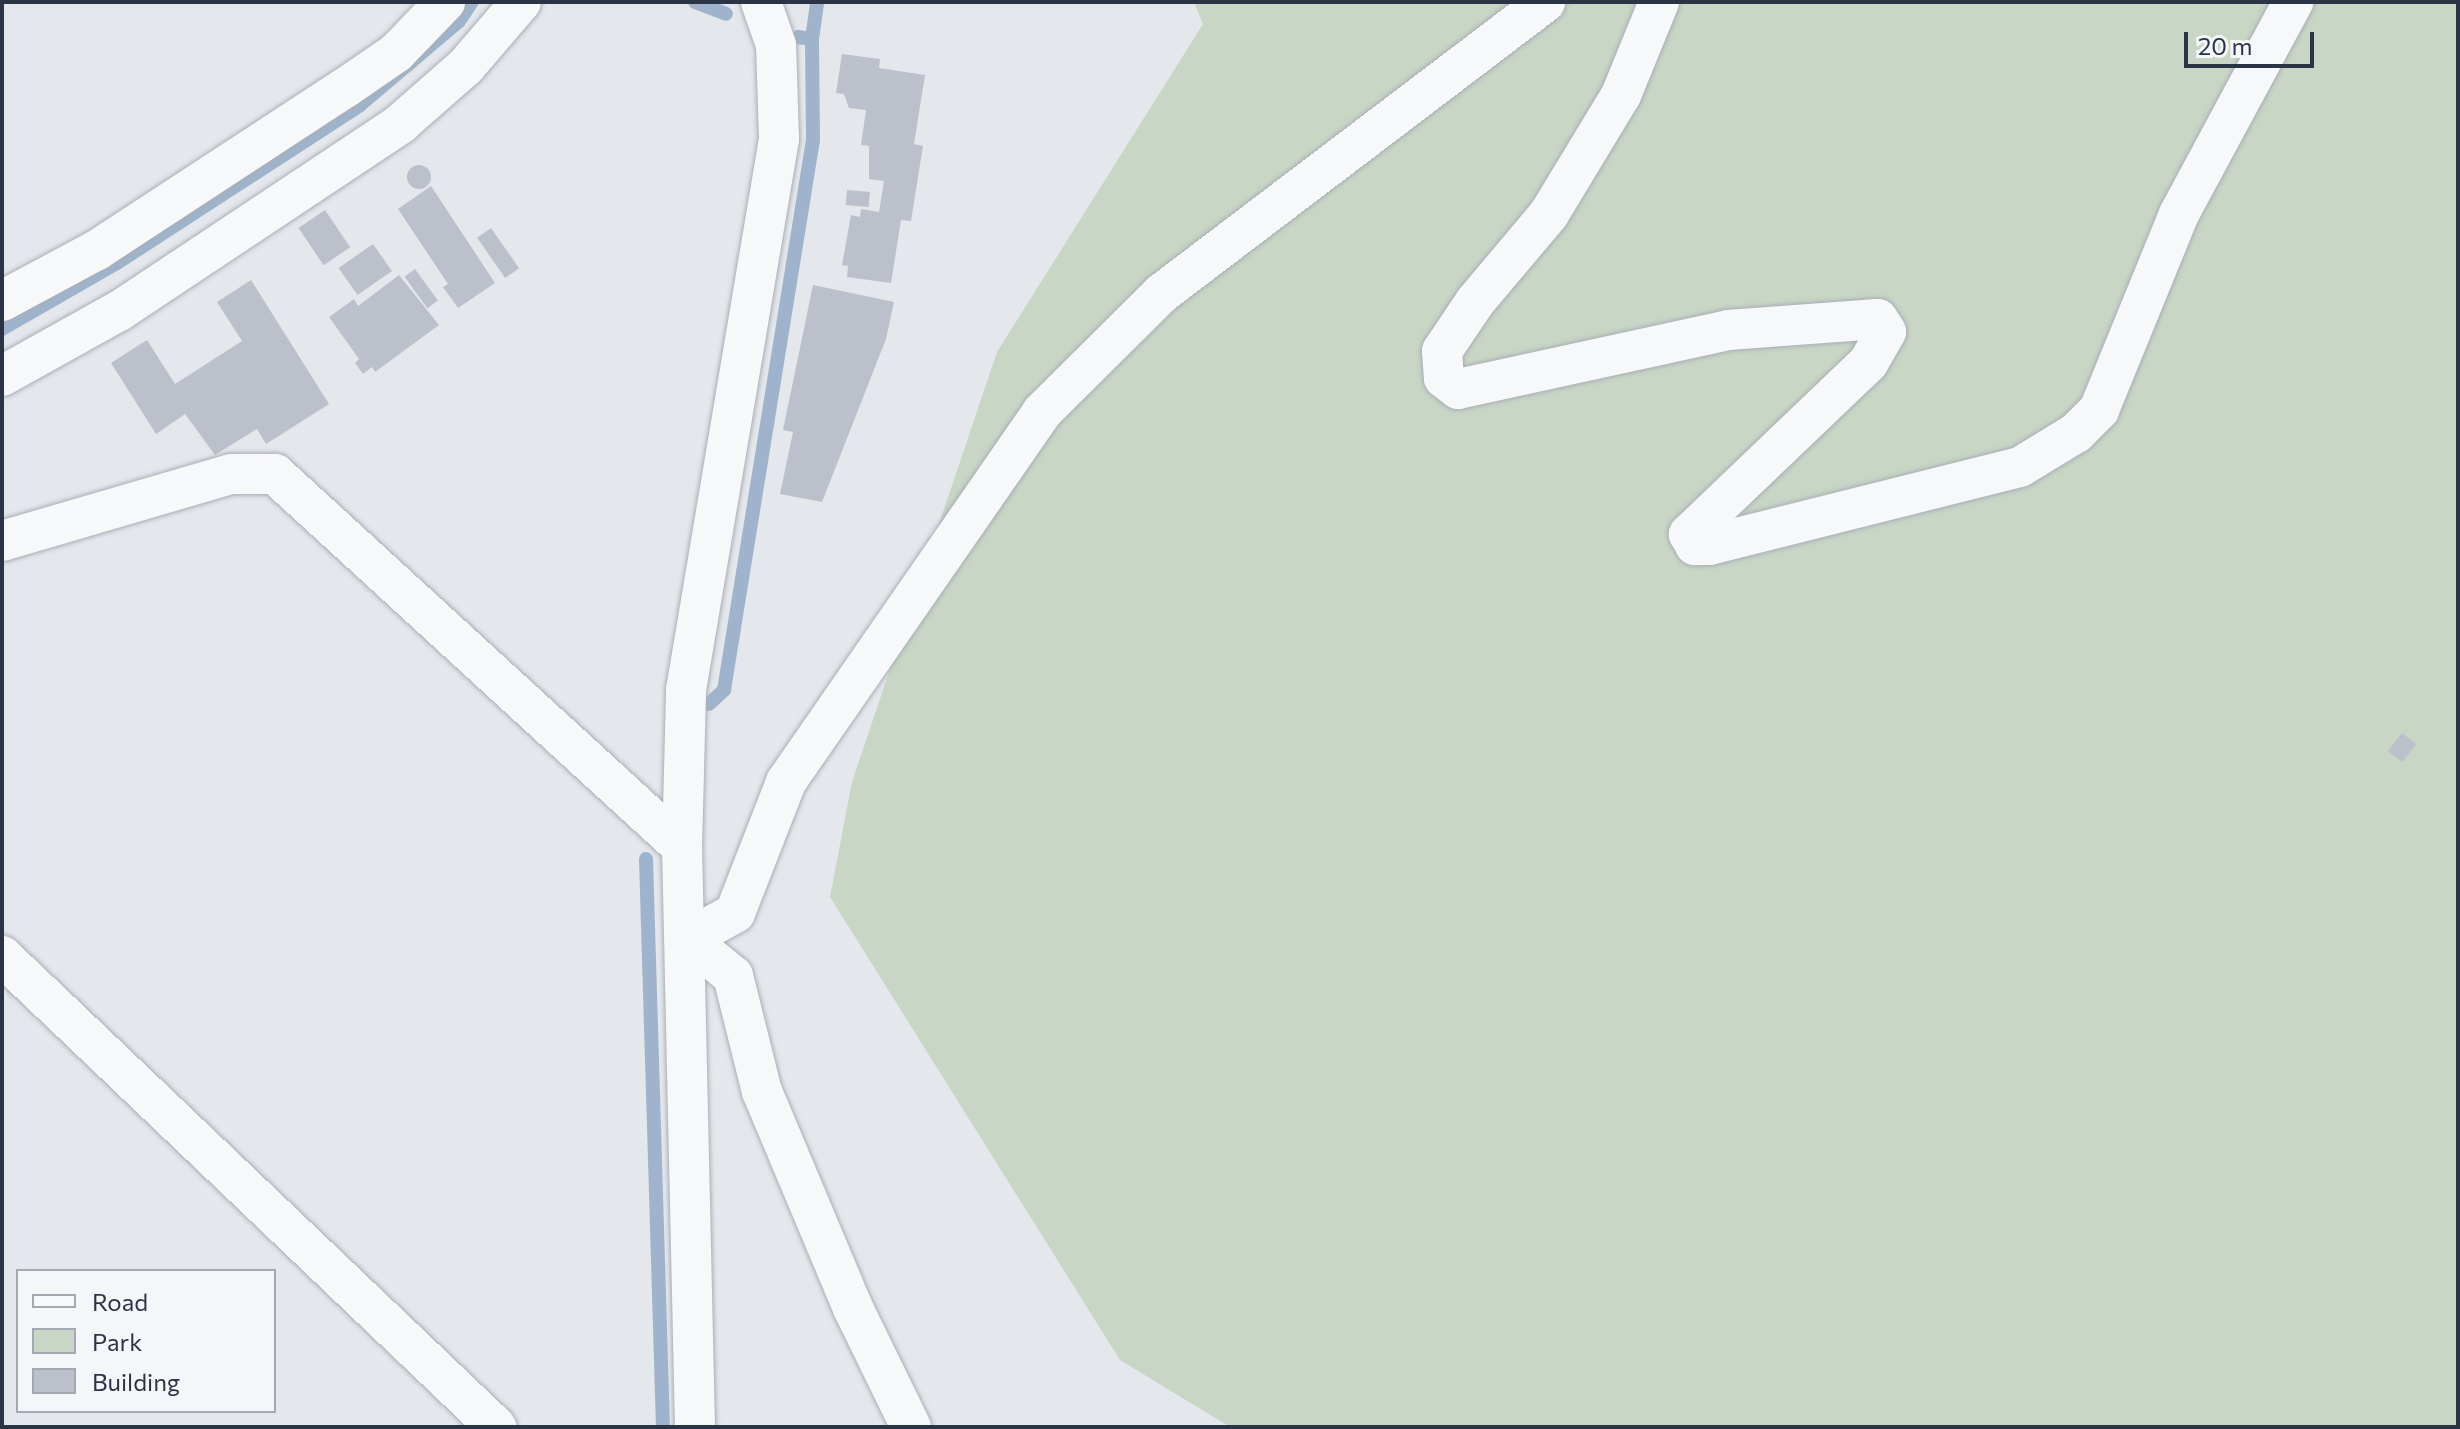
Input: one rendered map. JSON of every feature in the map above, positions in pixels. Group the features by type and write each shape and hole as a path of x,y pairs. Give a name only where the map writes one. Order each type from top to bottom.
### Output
{"street":[{"path":"2,301 97,250 345,88 396,53 445,2"},
{"path":"2,376 47,356 119,311 400,124 466,66 521,2"},
{"path":"695,1427 688,939 682,847 686,690 779,139 776,45 761,2"},
{"path":"688,939 735,913 786,782 1042,412 1162,293 1545,2"},
{"path":"1659,2 1621,95 1549,214 1475,302 1442,351 1444,378 1458,389 1728,330 1878,319 1886,332 1868,363 1689,534 1695,545 1709,545 2020,467 2076,433 2099,410 2179,214 2293,2"},
{"path":"2,541 231,474 275,474 682,847"},
{"path":"688,939 733,976 762,1092 853,1308 911,1427"},
{"path":"2,956 496,1427"}],"green space":[{"path":"1194,2 2458,2 2458,1427 1230,1427 1120,1360 830,897 852,782 997,352 1203,24"}],"building":[{"path":"842,54 880,59 879,68 925,75 914,144 923,146 911,221 901,220 891,283 847,277 848,266 842,265 851,215 860,217 861,209 879,212 884,181 869,179 869,146 861,145 866,110 849,108 844,94 836,93"},
{"path":"419,165 427,169 431,177 427,185 419,189 411,185 407,177 411,169"},
{"path":"431,186 495,283 458,308 443,287 448,284 398,209"},
{"path":"847,190 870,192 869,207 846,205"},
{"path":"325,210 350,247 324,265 298,228"},
{"path":"491,228 519,268 505,278 477,238"},
{"path":"373,244 392,271 358,295 339,268"},
{"path":"415,269 438,301 427,308 404,277"},
{"path":"399,275 439,325 375,372 372,367 363,374 355,363 359,359 329,317 354,299 358,306"},
{"path":"251,280 329,404 266,444 257,429 215,455 185,414 156,434 111,363 147,340 175,384 242,341 217,302"},
{"path":"813,285 894,302 886,339 822,502 780,494 793,432 783,430"},
{"path":"2402,733 2416,744 2402,762 2388,751"}],"waterway":[{"path":"2,329 117,263 360,105 459,21 472,2"},
{"path":"695,2 726,14"},
{"path":"812,39 817,2"},
{"path":"709,704 724,690 813,140 812,39 798,37"},
{"path":"646,859 663,1427"}]}
